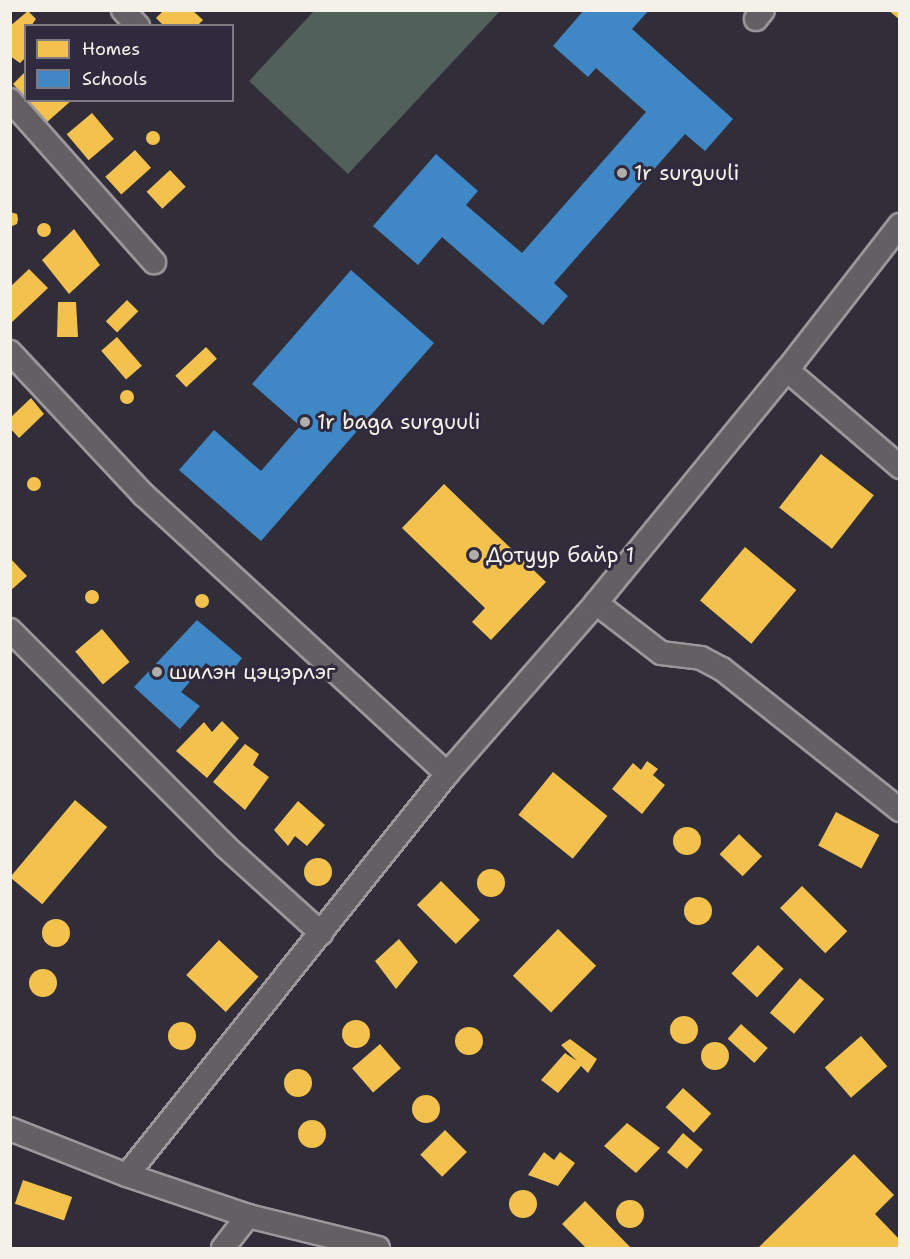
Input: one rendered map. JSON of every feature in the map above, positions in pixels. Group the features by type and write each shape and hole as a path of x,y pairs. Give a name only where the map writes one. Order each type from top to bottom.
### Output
{"street":[{"path":"123,10 136,24"},
{"path":"10,100 154,262"},
{"path":"127,1175 447,774 596,603 787,370 900,225"},
{"path":"10,352 144,495 447,774"},
{"path":"787,370 900,467"},
{"path":"596,603 661,653 701,658 722,669 900,810"},
{"path":"10,630 225,846 321,933"},
{"path":"10,1130 127,1175 248,1216 378,1248"},
{"path":"223,1248 248,1216"}],"shaded area":[{"path":"315,10 500,11 348,174 249,81"}],"building: Homes":[{"path":"164,10 192,10 203,20 199,24 162,24 156,18"},
{"path":"888,10 900,10 900,20"},
{"path":"28,11 36,19 32,24 24,24 24,59 20,63 10,56 10,26"},
{"path":"24,73 24,97 13,84"},
{"path":"29,102 70,102 46,123"},
{"path":"92,113 114,139 89,160 67,134"},
{"path":"150,131 156,131 160,138 156,145 150,145 146,141 146,135"},
{"path":"135,150 151,168 121,195 105,177"},
{"path":"170,170 186,187 162,209 147,192"},
{"path":"10,212 17,214 18,219 17,224 10,227"},
{"path":"41,223 47,223 51,230 47,237 41,237 37,233 37,227"},
{"path":"74,229 100,265 69,294 42,260"},
{"path":"29,269 48,288 10,324 10,287"},
{"path":"127,300 138,311 117,333 106,321"},
{"path":"58,302 76,302 78,337 57,337"},
{"path":"117,337 142,366 126,379 101,351"},
{"path":"206,347 217,359 186,387 175,376"},
{"path":"124,390 130,390 134,397 130,404 124,404 120,400 120,394"},
{"path":"31,398 44,414 19,438 10,428 10,418"},
{"path":"821,454 874,495 832,549 779,508"},
{"path":"31,477 37,477 41,484 37,491 31,491 27,487 27,481"},
{"name":"Дотуур байр 1","path":"444,484 546,582 491,640 472,622 485,608 402,528"},
{"path":"745,547 796,590 751,644 700,601"},
{"path":"10,558 27,576 10,591"},
{"path":"89,590 95,590 99,597 95,604 89,604 85,600 85,594"},
{"path":"199,594 205,594 209,601 205,608 199,608 195,604 195,598"},
{"path":"102,629 130,662 103,684 75,651"},
{"path":"222,721 239,738 207,778 176,751 204,722 212,732"},
{"path":"245,744 259,754 253,765 269,777 245,810 213,782"},
{"path":"647,761 658,769 653,775 665,785 642,814 612,789 633,763 641,770"},
{"path":"553,772 607,816 573,859 518,815"},
{"path":"75,800 107,827 42,904 10,877"},
{"path":"298,801 325,825 307,846 295,836 288,846 274,830"},
{"path":"836,812 879,835 861,869 818,846"},
{"path":"687,827 697,831 701,841 697,851 687,855 677,851 673,841 677,831"},
{"path":"739,834 762,856 743,876 720,854"},
{"path":"318,858 328,862 332,872 328,882 318,886 308,882 304,872 308,862"},
{"path":"491,869 501,873 505,883 501,893 491,897 481,893 477,883 481,873"},
{"path":"441,881 480,920 456,944 417,905"},
{"path":"802,886 847,931 825,953 780,908"},
{"path":"698,897 708,901 712,911 708,921 698,925 688,921 684,911 688,901"},
{"path":"56,919 66,923 70,933 66,943 56,947 46,943 42,933 46,923"},
{"path":"558,929 596,966 551,1013 513,976"},
{"path":"399,939 418,962 396,989 375,961"},
{"path":"219,940 258,977 226,1012 186,975"},
{"path":"758,945 784,969 757,997 731,974"},
{"path":"43,969 53,973 57,983 53,993 43,997 33,993 29,983 33,973"},
{"path":"800,978 824,999 794,1034 770,1013"},
{"path":"684,1016 694,1020 698,1030 694,1040 684,1044 674,1040 670,1030 674,1020"},
{"path":"356,1020 366,1024 370,1034 366,1044 356,1048 346,1044 342,1034 346,1024"},
{"path":"182,1022 192,1026 196,1036 192,1046 182,1050 172,1046 168,1036 172,1026"},
{"path":"741,1024 768,1048 754,1063 728,1039"},
{"path":"469,1027 479,1031 483,1041 479,1051 469,1055 459,1051 455,1041 459,1031"},
{"path":"861,1036 887,1066 851,1098 825,1067"},
{"path":"570,1039 597,1059 588,1073 581,1066 558,1093 541,1080 565,1053 577,1061 561,1045"},
{"path":"715,1042 725,1046 729,1056 725,1066 715,1070 705,1066 701,1056 705,1046"},
{"path":"380,1044 401,1068 373,1092 352,1068"},
{"path":"298,1069 308,1073 312,1083 308,1093 298,1097 288,1093 284,1083 288,1073"},
{"path":"683,1088 711,1113 694,1133 666,1107"},
{"path":"426,1095 436,1099 440,1109 436,1119 426,1123 416,1119 412,1109 416,1099"},
{"path":"312,1120 322,1124 326,1134 322,1144 312,1148 302,1144 298,1134 302,1124"},
{"path":"627,1123 660,1148 636,1173 604,1146"},
{"path":"445,1130 467,1152 442,1177 420,1155"},
{"path":"683,1133 703,1150 687,1169 667,1152"},
{"path":"544,1152 554,1160 560,1152 575,1163 558,1186 528,1175"},
{"path":"854,1154 894,1195 875,1214 900,1240 900,1248 758,1248"},
{"path":"23,1180 72,1197 64,1221 15,1204"},
{"path":"523,1190 533,1194 537,1204 533,1214 523,1218 513,1214 509,1204 513,1194"},
{"path":"630,1200 640,1204 644,1214 640,1224 630,1228 620,1224 616,1214 620,1204"},
{"path":"585,1201 631,1248 586,1248 562,1224"}],"building: Schools":[{"name":"1r surguuli","path":"584,10 649,10 632,29 733,119 705,151 685,134 554,283 568,296 543,325 442,237 418,265 373,226 436,154 478,191 466,205 522,253 646,112 596,68 588,77 553,46"},
{"path":"351,270 434,343 261,541 179,470 214,430 261,471 300,426 252,384"},
{"path":"197,620 242,658 227,679 206,663 181,692 200,706 180,729 134,687"}],"place":[{"name":"1r surguuli","path":"622,173"},
{"name":"1r baga surguuli","path":"305,422"},
{"name":"Дотуур байр 1","path":"474,555"},
{"name":"шилэн цэцэрлэг","path":"157,672"}]}
